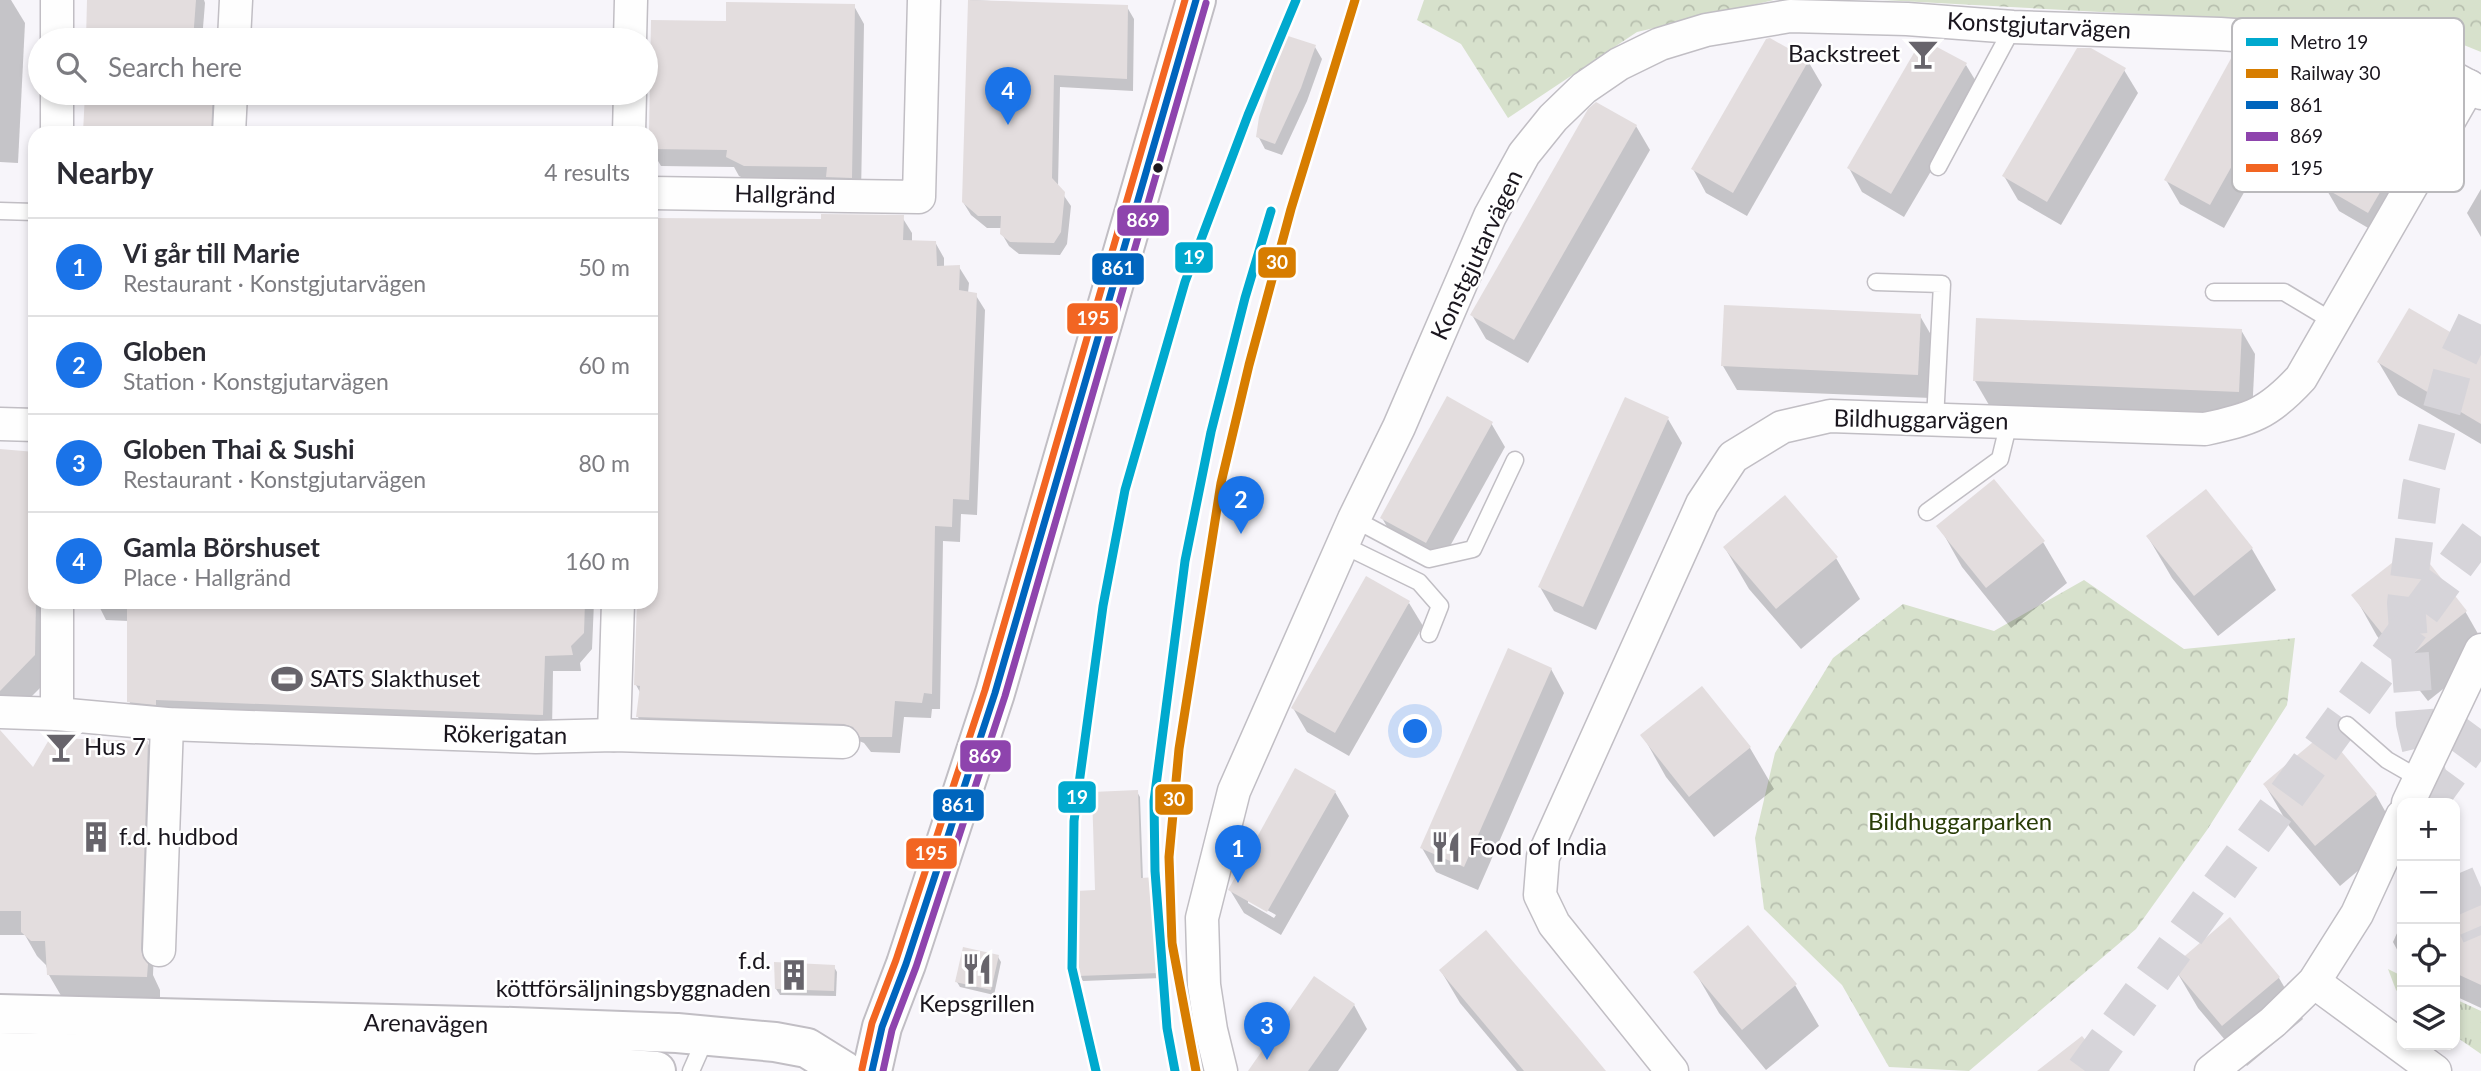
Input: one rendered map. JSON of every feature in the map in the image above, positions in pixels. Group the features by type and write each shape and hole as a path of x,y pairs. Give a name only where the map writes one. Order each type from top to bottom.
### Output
{"main road":[{"path":"872,1071 882,1027 906,964 995,693 1195,0"},
{"name":"Arenavägen","path":"0,1014 677,1033 699,1054 775,1042 807,1048 844,1071"},
{"name":"Arenavägen","path":"0,1052 509,1060 654,1071"}],"street":[{"path":"57,0 57,28"},
{"path":"235,28 236,0"},
{"path":"630,28 631,0"},
{"name":"Hallgränd","path":"658,193 919,197 924,0"},
{"name":"Konstgjutarvägen","path":"1221,1071 1204,985 1202,918 1234,791 1490,216 1524,154 1553,118 1584,88 1619,64 1660,44 1706,30 1790,16 2232,35"},
{"name":"Bildhuggarvägen","path":"2464,108 2475,90"},
{"path":"57,105 57,126"},
{"path":"229,126 230,105"},
{"path":"629,126 630,105"},
{"name":"Bildhuggarvägen","path":"1672,1071 1554,924 1540,895 1543,858 1702,504 1733,457 1782,427 1830,416 2205,429 2239,422 2262,413 2283,398 2301,378 2413,192"},
{"path":"0,424 28,425"},
{"path":"57,609 57,714"},
{"path":"614,735 618,609"},
{"path":"2414,791 2481,650"},
{"name":"Rökerigatan","path":"0,712 167,724 536,737 614,735 843,742"},
{"path":"159,950 167,724"},
{"path":"2211,1071 2273,1022 2314,982 2357,914 2397,827"},
{"path":"2314,982 2435,1071"}],"lane":[{"path":"1938,167 2013,27"},
{"path":"0,211 28,212"},
{"path":"1877,282 1942,284 1935,420"},
{"path":"2214,292 2284,292 2334,322"},
{"path":"1927,512 2000,459 2009,422"},
{"path":"1349,532 1429,559 1474,549 1515,460"},
{"path":"1349,532 1419,582 1440,606 1429,634"},
{"path":"2347,725 2387,760 2414,791"}],"green space":[{"path":"1424,0 1774,0 1637,32 1508,118 1461,44 1417,20"},
{"path":"1882,0 2481,0 2481,52 2464,45 2464,18 2232,19"},
{"name":"Bildhuggarparken","path":"2084,580 2184,649 2295,638 2287,705 2207,830 2136,929 1969,1071 1889,1067 1842,985 1764,909 1755,838 1775,753 1833,658 1903,604 1994,631"},
{"path":"2388,969 2397,974 2396,990"},
{"path":"2460,1001 2481,1011 2481,1054 2460,1039"}],"building":[{"path":"87,0 196,0 194,28 86,28"},
{"path":"968,0 1128,5 1127,79 1054,75 1052,178 1065,192 1061,232 1054,243 1010,242 1000,234 1001,216 978,216 962,202"},
{"path":"726,2 855,4 852,178 826,177 827,167 744,166 726,157 727,150 658,149 658,126 649,126 649,105 658,105 658,28 651,28 651,20 726,21"},
{"path":"1285,35 1316,45 1301,88 1275,144 1256,137 1259,117"},
{"path":"1770,38 1809,60 1733,193 1691,169 1766,39"},
{"path":"1922,39 1967,63 1891,194 1847,168"},
{"path":"2077,48 2091,48 2126,68 2047,202 2002,176"},
{"path":"2232,57 2232,166 2210,205 2164,180"},
{"path":"1596,102 1637,125 1514,340 1470,315 1588,109"},
{"path":"84,105 212,105 211,126 83,126"},
{"path":"2332,192 2380,192 2368,213"},
{"path":"821,214 904,215 903,240 936,241 937,266 960,265 959,290 977,293 969,500 953,499 952,527 935,526 932,694 924,693 922,703 895,701 892,737 860,737 853,727 844,724 636,717 640,686 634,685 637,609 658,609 658,218 821,219"},
{"path":"1724,305 1921,314 1918,375 1721,366"},
{"path":"2409,308 2481,350 2481,424 2377,362"},
{"path":"1976,318 2242,329 2239,392 1973,381"},
{"path":"1447,396 1493,422 1426,543 1380,518"},
{"path":"1625,397 1669,417 1583,607 1538,587"},
{"path":"0,449 28,451 28,609 36,609 35,655 0,691"},
{"path":"1994,479 2045,541 1986,588 1936,526"},
{"path":"2206,489 2253,548 2194,596 2146,536"},
{"path":"1785,495 1838,557 1776,609 1723,547"},
{"path":"2415,545 2467,611 2404,661 2351,595"},
{"path":"1366,576 1410,601 1335,733 1291,708"},
{"path":"127,609 585,609 584,633 571,646 573,655 545,656 543,715 156,700 156,705 127,702"},
{"path":"1508,648 1552,668 1464,867 1420,848"},
{"path":"1702,686 1751,747 1689,797 1640,735"},
{"name":"f.d. hudbod","path":"0,730 33,767 50,738 148,741 141,949 148,964 147,977 47,975 45,941 31,941 21,932 21,911 0,911"},
{"path":"2325,732 2377,794 2315,846 2263,784"},
{"path":"1295,768 1336,791 1267,912 1228,890"},
{"path":"1138,790 1141,878 1156,877 1160,973 1078,976 1076,891 1095,890 1092,792"},
{"path":"2460,892 2481,902 2481,985 2460,975"},
{"path":"2230,917 2280,977 2222,1026 2172,967"},
{"path":"1748,925 1797,984 1742,1030 1693,972"},
{"path":"1486,930 1606,1071 1524,1071 1439,970"},
{"path":"963,947 999,955 991,990 955,982"},
{"name":"f.d. köttförsäljningsbyggnaden","path":"774,962 835,965 834,991 775,989"},
{"path":"1314,976 1355,1004 1337,1030 1308,1071 1248,1071"},
{"path":"2082,1036 2110,1071 2037,1071"}],"tunnel":[{"path":"2433,798 2415,723 2406,603 2421,487 2453,369 2481,311"},
{"path":"2085,1071 2481,530"},
{"path":"2431,798 2481,729"},
{"path":"2460,887 2481,935"}],"metro line":[{"name":"19","path":"1096,1071 1072,968 1074,821 1103,606 1125,490 1185,282 1248,115 1296,0"},
{"name":"19","path":"1175,1071 1167,1028 1155,871 1154,801 1185,561 1211,432 1245,298 1271,211"}],"rail line":[{"name":"30","path":"1196,1071 1172,943 1169,857 1179,749 1221,483 1291,209 1355,0"}],"transit line":[{"name":"195","path":"862,1069 872,1023 896,960 985,690 1185,0"},
{"name":"861","path":"872,1071 882,1027 906,964 995,693 1196,0"},
{"name":"869","path":"883,1071 892,1030 916,967 1005,696 1206,3"}],"place":[{"name":"Backstreet","path":"1923,54"},
{"name":"Gamla Börshuset","path":"1008,125"},
{"name":"Globen","path":"1241,534"},
{"name":"SATS Slakthuset","path":"287,679"},
{"name":"Hus 7","path":"61,747"},
{"name":"f.d. hudbod","path":"96,837"},
{"name":"Food of India","path":"1446,847"},
{"name":"Vi går till Marie","path":"1238,883"},
{"name":"Kepsgrillen","path":"977,969"},
{"name":"f.d. köttförsäljningsbyggnaden","path":"794,975"},
{"name":"Globen Thai & Sushi","path":"1267,1060"}]}
